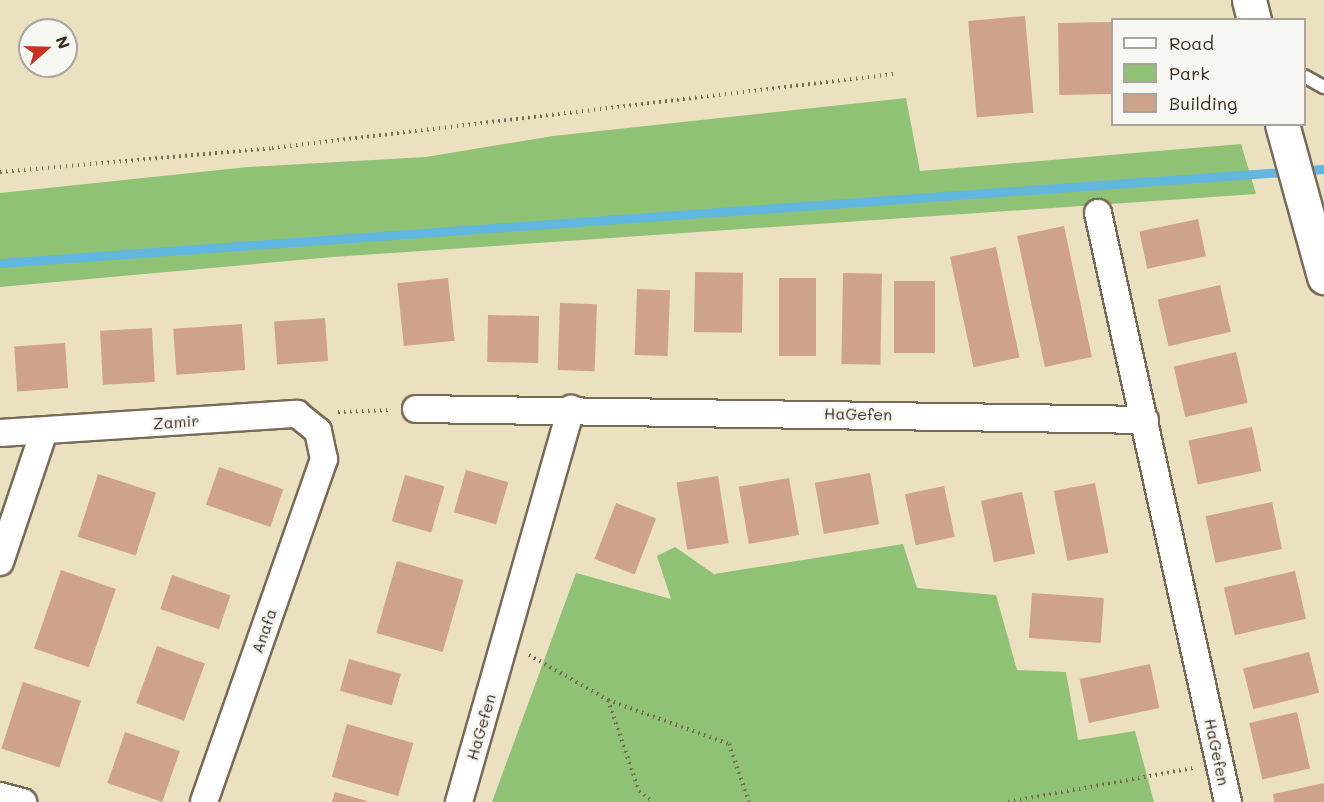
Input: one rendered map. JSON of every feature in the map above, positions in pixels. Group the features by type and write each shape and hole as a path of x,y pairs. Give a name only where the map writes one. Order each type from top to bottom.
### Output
{"street":[{"path":"1249,0 1254,18"},
{"path":"1283,126 1324,277"},
{"name":"HaGefen","path":"1098,213 1228,802"},
{"name":"HaGefen","path":"416,409 571,409 1145,420"},
{"name":"HaGefen","path":"459,802 571,409"},
{"name":"Zamir","path":"0,433 297,414"},
{"name":"Anafa","path":"204,802 324,459 318,431 297,414"},
{"path":"0,562 44,431"},
{"path":"0,796 23,802"}],"lane":[{"path":"1306,77 1324,87"}],"path":[{"path":"0,172 272,148 894,74"},
{"path":"297,414 416,409"},
{"path":"505,641 608,700 729,744 749,802"},
{"path":"608,700 639,790 653,802"},
{"path":"1008,802 1219,763"}],"green space":[{"path":"906,98 920,171 1241,144 1256,194 333,257 0,287 0,193 248,167 426,157 553,136"},
{"path":"903,544 917,588 996,595 1017,670 1066,672 1078,740 1135,731 1154,802 492,802 576,573 671,599 657,556 675,547 714,574"}],"building":[{"path":"1025,16 1033,113 977,118 968,21"},
{"path":"1111,22 1111,94 1059,95 1058,23"},
{"path":"1198,219 1206,256 1147,269 1139,231"},
{"path":"1064,226 1092,357 1045,367 1017,236"},
{"path":"996,247 1019,358 974,367 950,257"},
{"path":"695,272 743,273 742,333 694,332"},
{"path":"843,273 882,274 880,365 841,364"},
{"path":"448,278 455,341 404,346 397,283"},
{"path":"779,278 816,278 816,356 779,356"},
{"path":"894,281 935,281 935,353 894,353"},
{"path":"1220,285 1231,332 1168,346 1158,299"},
{"path":"637,289 670,290 668,356 635,355"},
{"path":"560,303 597,304 595,371 558,370"},
{"path":"488,315 539,316 538,363 487,362"},
{"path":"325,318 328,361 277,364 274,322"},
{"path":"242,324 245,370 176,375 173,329"},
{"path":"152,328 155,382 103,385 100,331"},
{"path":"65,343 68,388 17,391 14,347"},
{"path":"1236,352 1248,403 1185,417 1174,366"},
{"path":"1252,427 1261,471 1198,485 1188,441"},
{"path":"219,467 283,489 270,527 206,505"},
{"path":"466,470 508,482 496,524 454,512"},
{"path":"870,473 879,524 824,534 815,483"},
{"path":"98,474 156,493 136,556 78,537"},
{"path":"405,475 444,486 431,532 392,521"},
{"path":"718,476 729,543 687,550 677,483"},
{"path":"789,478 799,535 749,544 739,487"},
{"path":"1095,483 1109,553 1067,561 1054,491"},
{"path":"944,486 955,537 916,545 905,494"},
{"path":"1022,492 1035,554 994,562 981,501"},
{"path":"1272,502 1282,549 1215,563 1205,516"},
{"path":"616,503 656,518 635,574 594,559"},
{"path":"397,561 463,580 443,652 376,633"},
{"path":"61,570 116,589 89,667 34,648"},
{"path":"1295,571 1306,619 1235,635 1224,587"},
{"path":"172,575 231,595 219,629 160,609"},
{"path":"1032,593 1104,598 1101,643 1029,638"},
{"path":"157,646 205,663 184,721 136,703"},
{"path":"1309,652 1319,693 1253,709 1243,668"},
{"path":"349,659 401,674 392,706 340,691"},
{"path":"1150,664 1159,708 1089,723 1080,679"},
{"path":"23,682 81,701 59,767 1,749"},
{"path":"1297,712 1310,769 1262,780 1249,723"},
{"path":"347,724 413,743 398,796 332,777"},
{"path":"125,732 180,751 162,802 107,783"},
{"path":"1324,783 1324,802 1274,802 1273,794"},
{"path":"335,792 367,801 367,802 332,802"}],"waterway":[{"path":"0,263 1324,169"}]}
